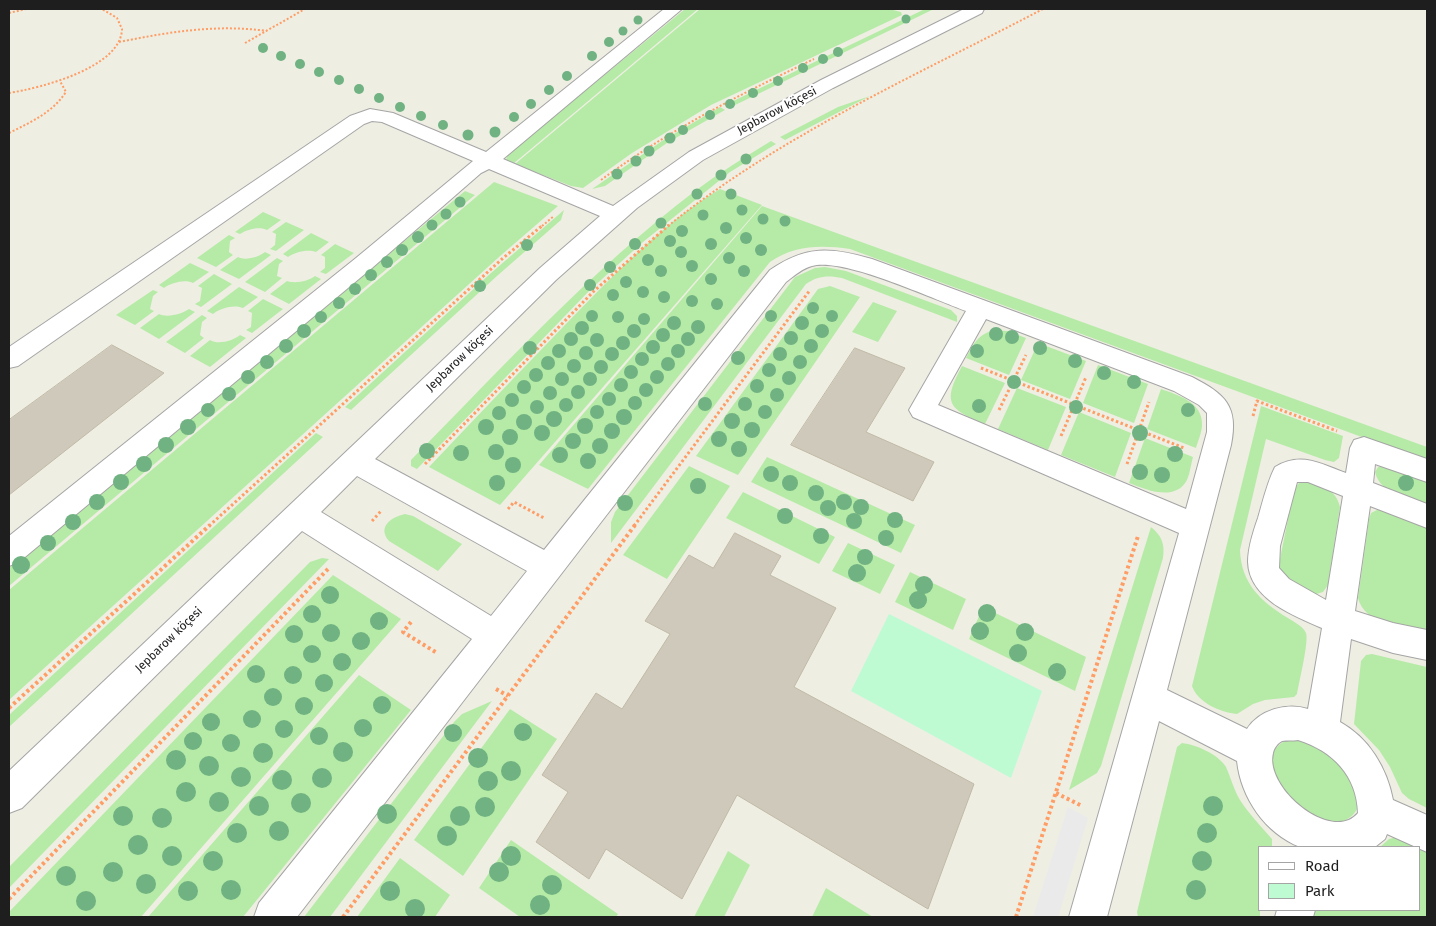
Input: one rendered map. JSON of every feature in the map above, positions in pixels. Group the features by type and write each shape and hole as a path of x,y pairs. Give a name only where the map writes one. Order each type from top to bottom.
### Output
{"street":[{"path":"9,553 364,264 474,169 488,161 674,9"},
{"name":"Jepbarow köçesi","path":"9,796 548,274 616,215 696,156 827,84 976,9"},
{"path":"9,359 363,117 378,115 386,117 616,215"},
{"path":"273,917 772,284 794,264 811,257 833,257 864,264 1158,375 1206,395 1216,407 1222,419 1221,432 1214,460 1088,917"},
{"path":"980,308 922,410 1195,526"},
{"path":"1322,730 1364,448 1427,471"},
{"path":"354,461 549,568"},
{"path":"1427,516 1309,471 1293,470 1285,475 1262,556 1268,578 1292,598 1338,619 1389,637 1427,645"},
{"path":"299,514 495,636"},
{"path":"1148,698 1254,750"},
{"path":"1298,723 1322,730 1344,745 1362,765 1374,788 1377,810 1370,829 1354,839 1332,841 1306,840 1283,817 1265,795 1255,772 1254,750 1262,735 1278,725 1298,723"},
{"path":"1377,810 1427,834"}],"path":[{"path":"9,13 26,9"},
{"path":"9,93 60,80 95,64 108,54 118,42 122,27 119,19 112,13 102,9"},
{"path":"245,43 305,9"},
{"path":"9,899 594,290 645,244 705,196 786,143 1043,9"},
{"path":"118,42 209,26 267,31"},
{"path":"9,133 49,111 61,101 66,92 60,80"},
{"path":"343,917 812,286"},
{"path":"986,437 1038,330"},
{"path":"1049,464 1097,352"},
{"path":"952,357 1214,460"},
{"path":"1016,917 1143,521 1122,478 1158,375"}],"green space":[{"path":"685,9 698,9 513,164 506,160 508,154"},
{"path":"700,9 889,9 901,12 902,15 711,105 632,153 583,188 571,186 515,164"},
{"path":"925,9 934,9 731,107 727,104"},
{"path":"870,96 785,140 780,137 838,107"},
{"path":"720,107 725,110 667,143 605,186 592,189 662,141"},
{"path":"771,141 776,144 730,172 643,242 591,289 417,469 411,466 411,460 548,320 620,253 695,191"},
{"path":"494,182 558,206 499,257 9,700 9,590"},
{"path":"720,189 762,205 500,505 429,467 618,271 657,235 698,203"},
{"path":"465,191 475,195 9,586 9,568"},
{"path":"762,206 1427,447 1427,461 850,249 819,247 789,252 770,262 588,489 539,465"},
{"path":"564,210 561,220 351,410 345,407 491,273"},
{"path":"263,212 281,220 267,230 257,228 240,234 235,232"},
{"path":"286,222 304,230 276,251 270,249 275,245 276,234 272,232"},
{"path":"311,233 329,242 316,252 302,252 288,257 283,254"},
{"path":"229,235 235,238 230,241 229,252 233,255 216,267 197,258"},
{"path":"335,244 354,253 326,274 320,272 325,268 325,257 321,255"},
{"path":"265,252 271,255 239,279 220,270 238,257 244,259 252,258"},
{"path":"277,258 283,261 279,264 277,276 282,278 265,292 245,282"},
{"path":"190,263 209,272 193,283 186,281 178,282 164,288 159,285"},
{"path":"825,267 846,271 951,310 957,316 957,322 842,278 823,277 810,281 611,543 611,522 615,512 795,277 815,268"},
{"path":"214,274 232,284 201,307 195,304 200,301 202,288 198,286"},
{"path":"315,276 321,279 289,304 270,294 287,281 302,282"},
{"path":"830,286 860,297 738,475 696,456 818,289"},
{"path":"239,287 258,297 243,308 236,306 228,307 213,314 207,311"},
{"path":"153,290 158,292 153,296 150,309 154,311 135,325 116,315"},
{"path":"263,299 283,309 252,333 246,330 251,327 252,313 248,311"},
{"path":"873,302 897,311 878,342 852,332"},
{"path":"189,309 195,312 159,339 140,328 159,314 166,316 174,315"},
{"path":"202,315 207,318 202,322 200,335 204,338 185,353 166,342"},
{"path":"995,330 1007,331 1026,338 1009,375 966,358 980,337"},
{"path":"240,335 246,338 210,367 190,356 210,340 225,342"},
{"path":"1038,343 1086,361 1070,399 1021,380"},
{"path":"1098,365 1148,384 1134,423 1083,403"},
{"path":"962,366 1005,383 985,424 963,414 952,403 952,389"},
{"path":"1017,388 1066,407 1048,450 998,429"},
{"path":"1161,389 1182,397 1194,405 1198,411 1202,425 1196,448 1147,429"},
{"path":"1261,406 1343,436 1339,458 1334,462 1266,439 1240,550 1241,562 1254,590 1278,612 1298,624 1305,631 1307,638 1297,694 1294,697 1265,700 1253,704 1237,714 1210,706 1199,697 1192,686"},
{"path":"1079,412 1131,433 1115,477 1061,455"},
{"path":"316,433 323,437 9,727 9,715"},
{"path":"1145,438 1193,457 1187,480 1182,487 1175,491 1160,492 1144,489 1129,483"},
{"path":"767,457 915,525 901,553 751,482"},
{"path":"1387,465 1427,478 1427,506 1396,495 1383,486 1375,472 1378,467"},
{"path":"689,466 730,486 667,579 623,555"},
{"path":"1308,481 1332,492 1340,507 1328,585 1323,592 1313,595 1281,574 1279,564 1294,489 1299,483"},
{"path":"743,492 835,537 819,564 726,518"},
{"path":"1377,510 1386,510 1427,525 1427,633 1407,631 1376,620 1362,607 1358,598 1369,519 1371,513"},
{"path":"405,514 413,516 462,544 438,571 389,541 386,536 384,531 387,523"},
{"path":"1151,527 1162,541 1164,549 1163,558 1101,766 1097,773 1069,790"},
{"path":"848,543 895,565 880,594 832,571"},
{"path":"322,558 329,559 9,888 9,867 310,562"},
{"path":"910,572 966,599 953,630 895,602"},
{"path":"333,575 401,619 141,917 9,917 9,912"},
{"path":"983,607 1086,657 1075,691 969,639"},
{"path":"889,614 1042,691 1011,778 851,691"},
{"path":"1372,654 1427,667 1427,808 1409,799 1402,793 1390,767 1379,750 1354,724 1361,661 1366,655"},
{"path":"359,675 411,710 243,917 148,917"},
{"path":"492,701 330,917 304,917 454,722 462,714"},
{"path":"510,709 557,739 463,876 414,840"},
{"path":"1303,739 1322,747 1336,756 1350,771 1359,800 1356,811 1348,819 1331,824 1322,822 1294,806 1281,789 1273,770 1274,752 1279,745 1288,740"},
{"path":"1182,743 1194,746 1218,758 1226,767 1240,800 1272,839 1272,846 1258,846 1258,911 1260,911 1260,917 1138,917 1137,912 1177,747"},
{"path":"1397,837 1418,846 1381,846 1389,839"},
{"path":"511,840 618,914 616,917 520,917 479,888"},
{"path":"1421,847 1427,850 1427,917 1311,917 1312,911 1421,911"},
{"path":"728,851 750,865 724,917 694,917"},
{"path":"400,858 450,895 435,917 357,917"},
{"path":"826,888 873,917 812,917"}],"shaded area":[{"path":"1068,807 1088,818 1058,917 1033,917"}],"building":[{"path":"112,345 164,373 9,495 9,420"},
{"path":"855,348 905,368 866,432 934,462 913,501 791,445"},
{"path":"735,533 781,556 770,575 836,608 794,687 974,784 928,909 737,795 682,899 606,849 589,879 536,842 568,792 542,775 596,693 622,709 670,634 645,621 689,555 713,568"}]}
